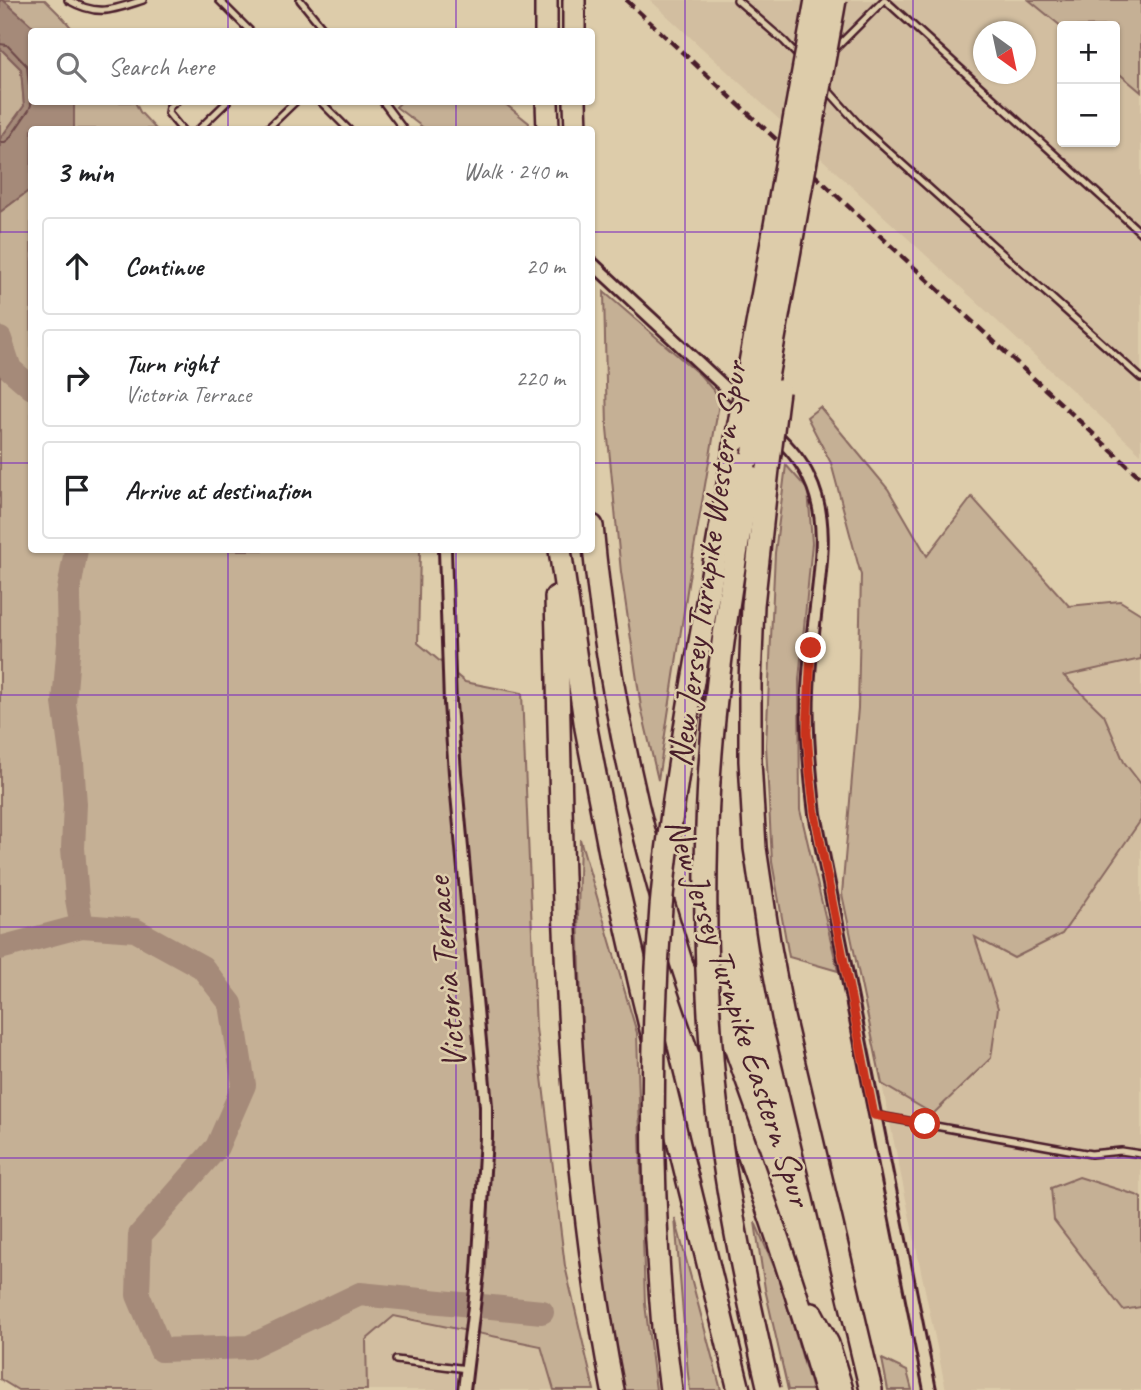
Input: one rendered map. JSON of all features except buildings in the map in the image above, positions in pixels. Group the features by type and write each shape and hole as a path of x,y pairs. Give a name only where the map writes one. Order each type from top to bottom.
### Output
{"highway":[{"path":"546,0 546,28"},
{"path":"574,0 574,28"},
{"name":"New Jersey Turnpike Western Spur","path":"671,1390 663,1327 657,1230 653,1079 656,991 669,837 693,681 816,0"},
{"path":"835,0 789,252 789,318 760,462 750,683 750,761 755,848 777,985 796,1077 871,1390"},
{"path":"547,105 548,126"},
{"path":"575,105 576,126"},
{"name":"New Jersey Turnpike Western Spur","path":"760,462 724,630 716,695 706,845 706,930 709,1016 722,1149 745,1285 769,1390"},
{"path":"557,553 565,938 573,1089 592,1263 613,1390"},
{"path":"557,553 610,853 739,1390"},
{"name":"New Jersey Turnpike Eastern Spur","path":"595,553 608,658 649,853 695,1005 784,1259 825,1390"},
{"path":"784,1259 828,1344 842,1390"}],"street":[{"path":"595,266 782,441 809,477 817,498 821,555 808,694 810,772 823,860 930,1390"},
{"name":"Victoria Terrace","path":"444,553 455,772 486,1106 478,1273 464,1390"}],"lane":[{"path":"68,0 94,11 115,9 143,0"},
{"path":"219,0 247,28"},
{"path":"300,0 323,28"},
{"path":"737,0 784,41 860,126 1141,378"},
{"path":"812,73 885,0 1141,233"},
{"path":"172,105 168,113 179,126"},
{"path":"202,126 224,105"},
{"path":"270,126 292,105"},
{"path":"324,105 345,126"},
{"path":"385,105 401,126"},
{"path":"874,1115 1091,1154 1121,1151 1141,1154"},
{"path":"396,1360 467,1369"}],"shaded area":[{"path":"3,0 45,0 72,28 35,28"},
{"path":"650,0 1037,0 1057,21 1057,147 1120,147 1120,67 1141,84 1141,454"},
{"path":"1029,0 1141,0 1141,92 1120,74 1120,21 1057,23"},
{"path":"0,48 21,69 24,106 0,139"},
{"path":"74,105 136,105 153,126 74,126"},
{"path":"507,105 529,123 528,126 421,126 396,107"},
{"path":"28,191 28,553 420,553 418,643 465,682 522,693 536,1028 565,1266 594,1390 554,1390 541,1346 394,1316 366,1340 367,1390 18,1390 0,1379 0,212"},
{"path":"604,292 700,375 720,398 658,780 641,707 621,572 607,428"},
{"path":"820,407 888,489 927,556 972,497 1069,606 1120,601 1141,614 1141,659 1064,676 1104,715 1124,762 1141,784 1141,820 1062,934 1014,958 975,937 998,1008 991,1058 933,1114 882,1084 842,894 858,708 861,575 831,463 807,417"},
{"path":"786,465 808,490 812,543 799,680 800,810 838,971 789,957 772,862 766,745 775,553"},
{"path":"1141,659 1141,1390 946,1390 842,894 1064,675"},
{"path":"580,839 637,1033 645,1304 656,1390 620,1390 602,1279 583,1053 578,915"},
{"path":"1079,1177 1141,1198 1141,1307 1123,1310 1054,1220 1051,1188"},
{"path":"675,1218 721,1390 690,1390"},
{"path":"755,1222 779,1278 812,1390 788,1390 765,1289"},
{"path":"394,1316 542,1346 554,1390 367,1390 366,1340"},
{"path":"882,1359 907,1371 912,1390 888,1390"}],"water":[{"path":"0,0 3,0 35,28 28,28 28,105 74,105 74,126 28,126 28,191 0,212 0,139 24,106 21,69 0,48"}],"waterway":[{"path":"0,339 10,369 28,385"},
{"path":"75,553 68,595 69,642 64,703 72,762 75,804 73,848 82,926"},
{"path":"0,948 82,926 135,930 202,967 231,1004 244,1085 217,1147 140,1235 138,1295 161,1350 249,1347 360,1294 542,1312"}],"railway":[{"path":"626,0 1141,478"}],"route":[{"path":"811,648 807,732 815,814 874,1115 925,1124"}]}
